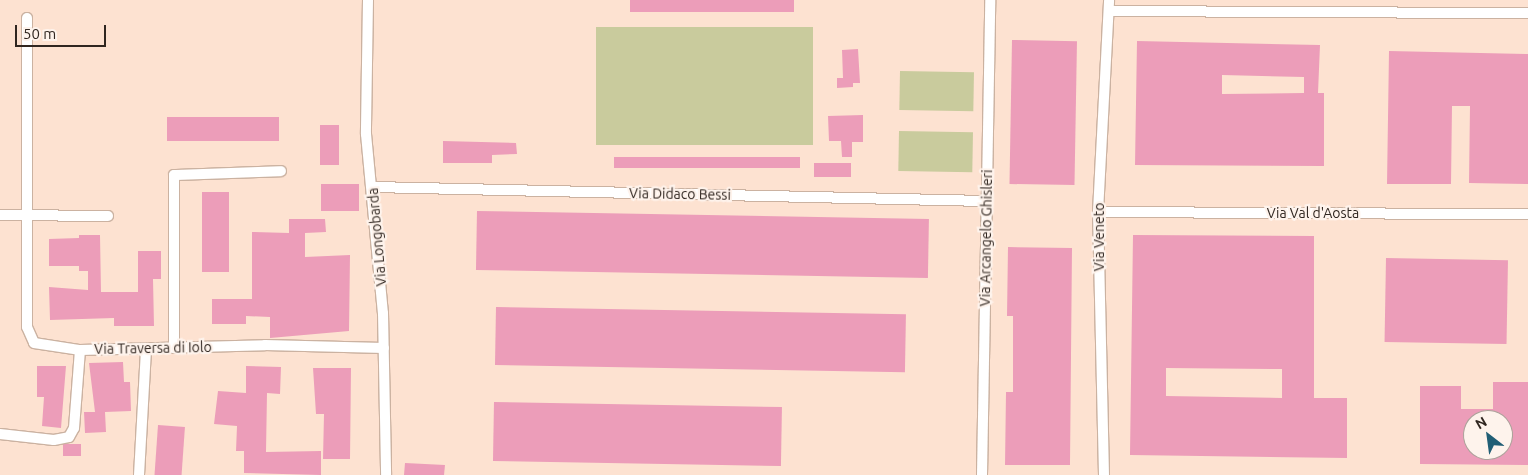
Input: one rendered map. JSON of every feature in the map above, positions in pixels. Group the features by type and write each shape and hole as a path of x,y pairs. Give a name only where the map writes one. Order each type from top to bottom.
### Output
{"street":[{"name":"Via Longobarda","path":"368,0 366,134 373,186 384,348 386,475"},
{"name":"Via Arcangelo Ghisleri","path":"982,475 990,0"},
{"name":"Via Veneto","path":"1104,475 1098,212 1109,0"},
{"path":"1109,11 1528,13"},
{"path":"27,18 26,216 28,336 41,346 80,350"},
{"path":"174,348 174,175 281,171"},
{"name":"Via Didaco Bessi","path":"373,186 987,201"},
{"name":"Via Val d'Aosta","path":"1098,212 1528,214"},
{"path":"0,215 108,216"},
{"path":"139,475 146,348"},
{"name":"Via Traversa di Iolo","path":"0,434 69,438 74,428 80,350 146,348 384,348"}],"green space":[{"path":"596,27 813,27 813,145 596,145"},
{"path":"900,71 974,72 973,111 899,110"},
{"path":"899,131 973,132 972,172 898,171"}],"building":[{"path":"630,0 794,0 794,12 630,12"},
{"path":"1012,40 1077,41 1074,185 1009,184"},
{"path":"1137,41 1320,45 1318,93 1324,93 1324,166 1135,165","holes":["1222,75 1304,77 1304,93 1222,94"]},
{"path":"858,49 860,83 853,83 853,87 837,88 837,78 843,78 842,50"},
{"path":"1389,51 1528,54 1528,184 1469,183 1470,106 1452,106 1451,184 1387,184"},
{"path":"863,115 863,142 852,142 852,157 842,157 841,141 829,141 828,116"},
{"path":"167,117 279,117 279,141 167,141"},
{"path":"320,125 339,125 339,165 320,165"},
{"path":"443,141 516,143 517,154 492,155 492,163 443,163"},
{"path":"614,157 800,157 800,168 614,168"},
{"path":"814,163 851,163 851,177 814,177"},
{"path":"321,184 359,184 359,211 321,211"},
{"path":"202,192 229,192 229,272 202,272"},
{"path":"477,211 929,219 928,278 476,270"},
{"path":"289,219 325,219 326,232 305,233 305,257 350,255 349,331 270,338 270,317 246,316 246,324 212,324 212,299 252,299 252,232 289,233"},
{"path":"79,235 100,235 101,292 138,292 138,251 161,251 161,279 153,279 154,326 114,326 114,318 50,320 49,287 88,290 88,271 79,271 79,266 49,266 49,239 79,238"},
{"path":"1133,235 1314,236 1314,398 1347,398 1347,458 1130,455","holes":["1166,368 1282,369 1282,398 1166,396"]},
{"path":"1008,247 1072,248 1070,465 1005,465 1006,392 1013,392 1013,316 1007,316"},
{"path":"1386,258 1508,260 1507,344 1385,342"},
{"path":"496,307 906,314 905,372 495,365"},
{"path":"123,362 124,382 130,382 131,411 105,412 106,432 85,433 84,412 95,412 89,363"},
{"path":"37,366 66,366 61,428 42,426 44,397 37,397"},
{"path":"246,366 281,367 280,394 267,393 266,452 321,451 321,475 244,473 244,451 236,451 237,426 214,424 218,391 246,393"},
{"path":"313,368 351,368 350,459 323,459 324,414 316,414"},
{"path":"1493,382 1528,382 1528,465 1420,464 1420,386 1461,386 1461,409 1493,409"},
{"path":"494,402 782,407 781,466 493,461"},
{"path":"158,425 185,427 182,475 155,475"},
{"path":"63,444 81,444 81,456 63,456"},
{"path":"405,463 445,465 444,475 404,475"}]}
